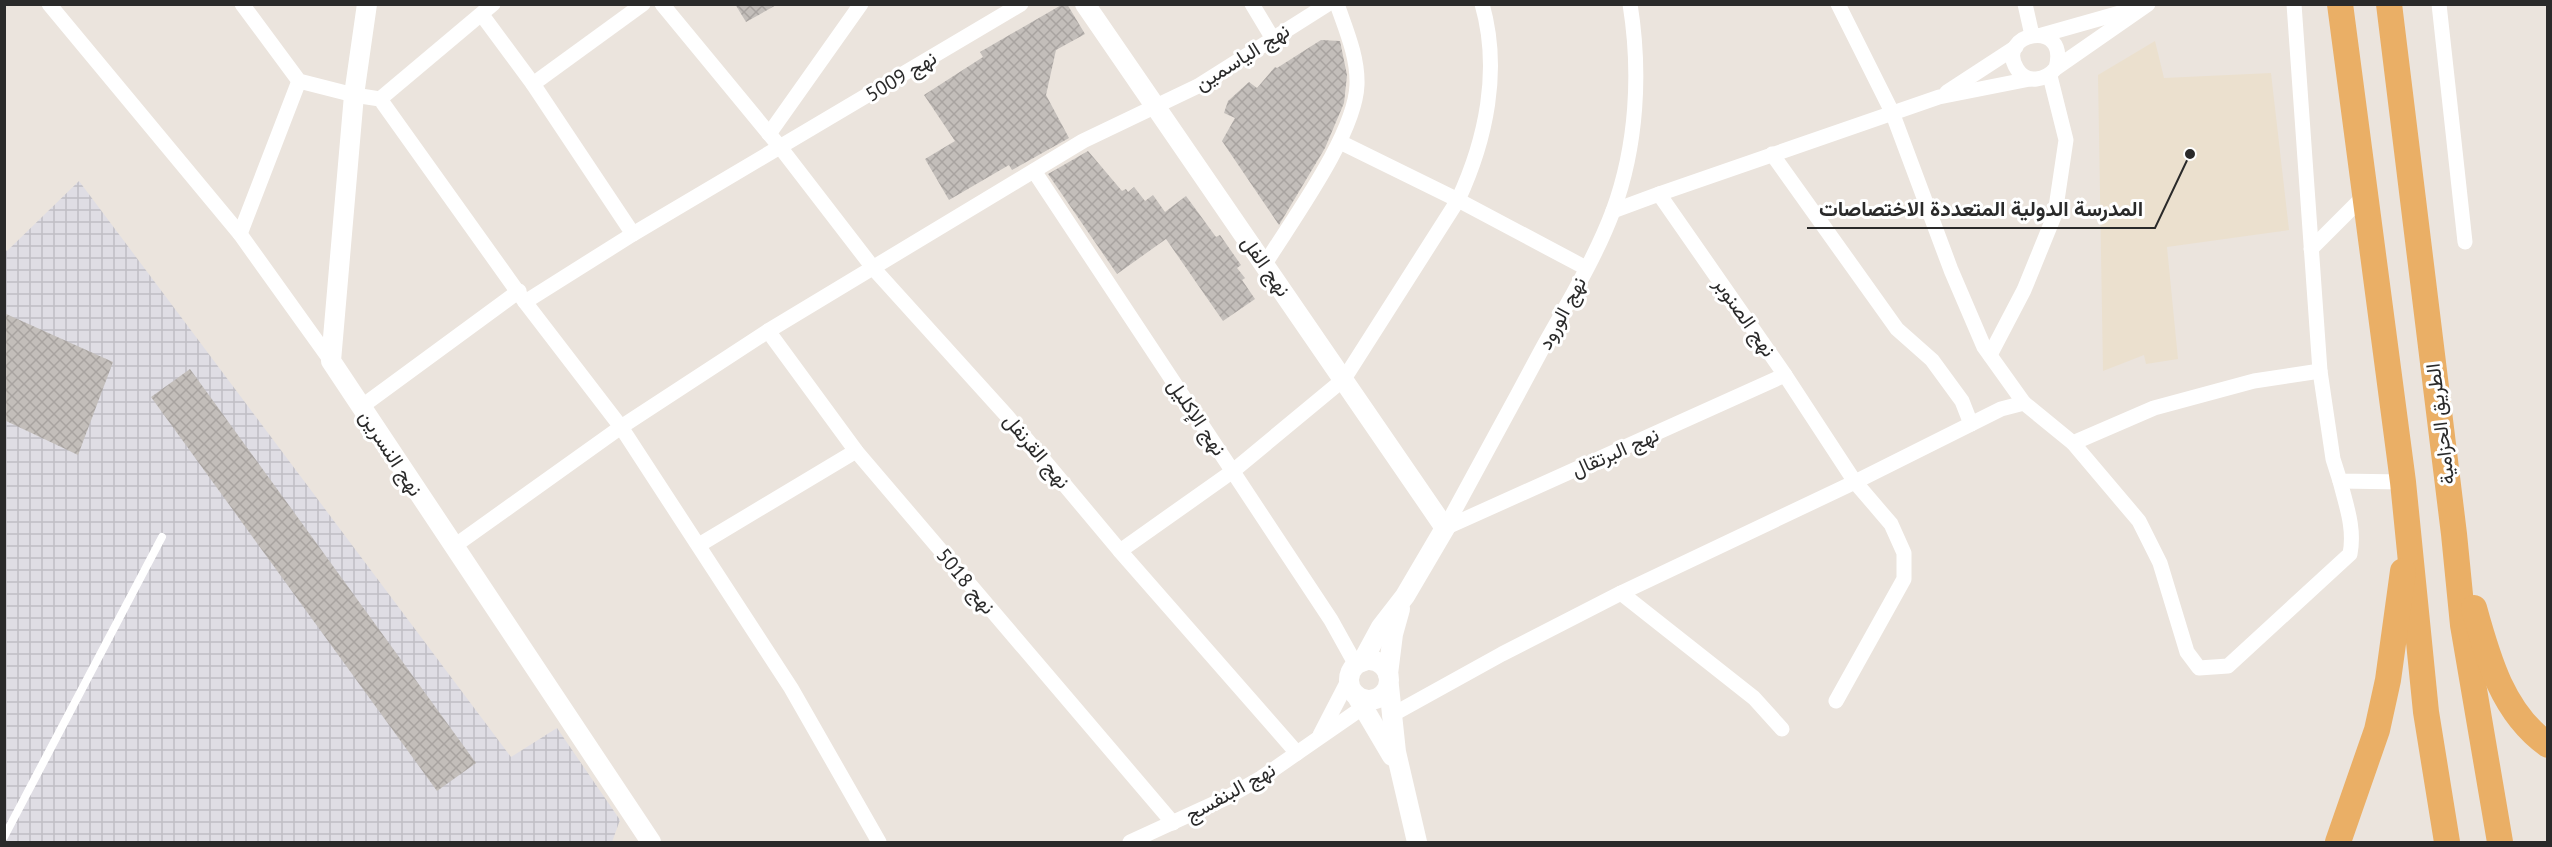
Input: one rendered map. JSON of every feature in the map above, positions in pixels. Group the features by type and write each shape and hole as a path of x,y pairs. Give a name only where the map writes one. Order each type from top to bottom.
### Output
{"highway":[{"path":"2340,4 2403,482 2427,712 2447,843"},
{"name":"الطريق الحزامية","path":"2389,4 2454,534 2464,636 2500,843"},
{"path":"2454,534 2486,650 2498,684 2516,713 2547,745"},
{"path":"2338,843 2378,730 2388,680 2408,535"}],"street":[{"path":"49,4 240,234 330,361"},
{"path":"242,4 299,81 380,99 441,188 621,426 791,688 879,843"},
{"path":"330,361 354,95 367,4"},
{"path":"532,84 643,4"},
{"name":"نهج القرنفل","path":"662,4 780,147 874,269 1007,416 1297,753"},
{"path":"769,134 861,4"},
{"name":"نهج 5009","path":"361,407 522,297 633,234 1021,4"},
{"name":"نهج الفل","path":"1085,4 1444,528"},
{"path":"1252,4 1273,39"},
{"name":"نهج الياسمين","path":"453,547 621,426 768,331 1083,141 1198,86 1328,4"},
{"path":"1265,264 1340,142 1353,109 1357,86 1352,47 1337,4"},
{"path":"1120,550 1233,471 1344,379 1458,200 1479,149 1488,109 1489,47 1482,4"},
{"name":"نهج الورود","path":"1404,596 1444,528 1586,268 1613,211 1627,160 1633,115 1636,73 1630,4"},
{"path":"1838,4 1892,112 1951,270 1984,347 2024,403 2073,442 2139,521 2160,563 2187,652 2199,668 2228,666 2350,554 2353,540 2352,526 2332,459 2320,371 2294,4"},
{"path":"1990,355 2024,290 2055,214 2066,140 2053,72 2059,58 2057,48 2051,40 2037,35 2025,4"},
{"path":"2439,4 2465,242"},
{"path":"1613,211 1939,97 2030,79 2040,80 2147,5"},
{"path":"1939,97 2016,47 2023,39 2147,5"},
{"path":"380,99 488,10 532,84 633,234"},
{"path":"2016,47 2013,56 2015,66 2021,75 2030,79"},
{"path":"240,234 299,81"},
{"path":"1340,142 1458,200 1586,268"},
{"path":"1772,154 1897,329 1932,360 1962,401 1971,424"},
{"name":"نهج الإكليل","path":"1034,171 1331,620 1367,683"},
{"name":"نهج الصنوبر","path":"1659,194 1785,375 1856,482 1891,524 1904,553 1904,579 1836,701"},
{"path":"2311,249 2365,195"},
{"name":"نهج 5018","path":"768,331 856,451 1173,823"},
{"name":"نهج النسرين","path":"330,361 651,843"},
{"path":"2073,442 2154,408 2254,381 2320,371"},
{"name":"نهج البرتقال","path":"1444,528 1785,375"},
{"path":"1390,716 1502,654 1621,593 1856,482 2001,409 2024,403"},
{"path":"699,544 856,451"},
{"path":"2340,481 2403,482"},
{"path":"1621,593 1754,698 1782,729"},
{"path":"1318,738 1367,683 1393,634 1404,596"},
{"path":"1399,769 1367,683 1381,627 1404,596"},
{"path":"1367,683 1390,716 1399,769 1416,843"},
{"name":"نهج البنفسج","path":"1130,843 1226,798 1261,778 1318,738 1367,683"}],"lane":[{"path":"4,837 162,537"}],"shaded area":[{"path":"2155,41 2164,78 2271,73 2289,230 2167,247 2178,359 2146,364 2144,355 2103,371 2098,75"},
{"path":"79,181 511,757 557,728 620,820 612,842 5,842 4,248 7,251"}],"building":[{"path":"735,4 778,4 746,22"},
{"path":"1063,4 1067,4 1085,34 1056,50 1046,95 1069,138 1012,170 1009,165 949,200 925,159 955,141 924,95 983,57 980,52"},
{"path":"1321,40 1340,41 1347,75 1344,103 1325,148 1279,225 1222,141 1235,118 1224,113 1228,101 1249,82 1257,88 1275,67 1277,68"},
{"path":"1088,151 1122,191 1126,189 1128,192 1134,187 1145,201 1153,195 1165,212 1186,196 1216,237 1220,235 1241,265 1237,268 1245,278 1242,280 1255,299 1223,321 1166,239 1117,274 1048,174"},
{"path":"4,313 113,362 78,455 4,420"},
{"path":"190,369 476,763 437,791 151,397"}],"place":[{"name":"المدرسة الدولية المتعددة الاختصاصات","path":"2190,154"}]}
